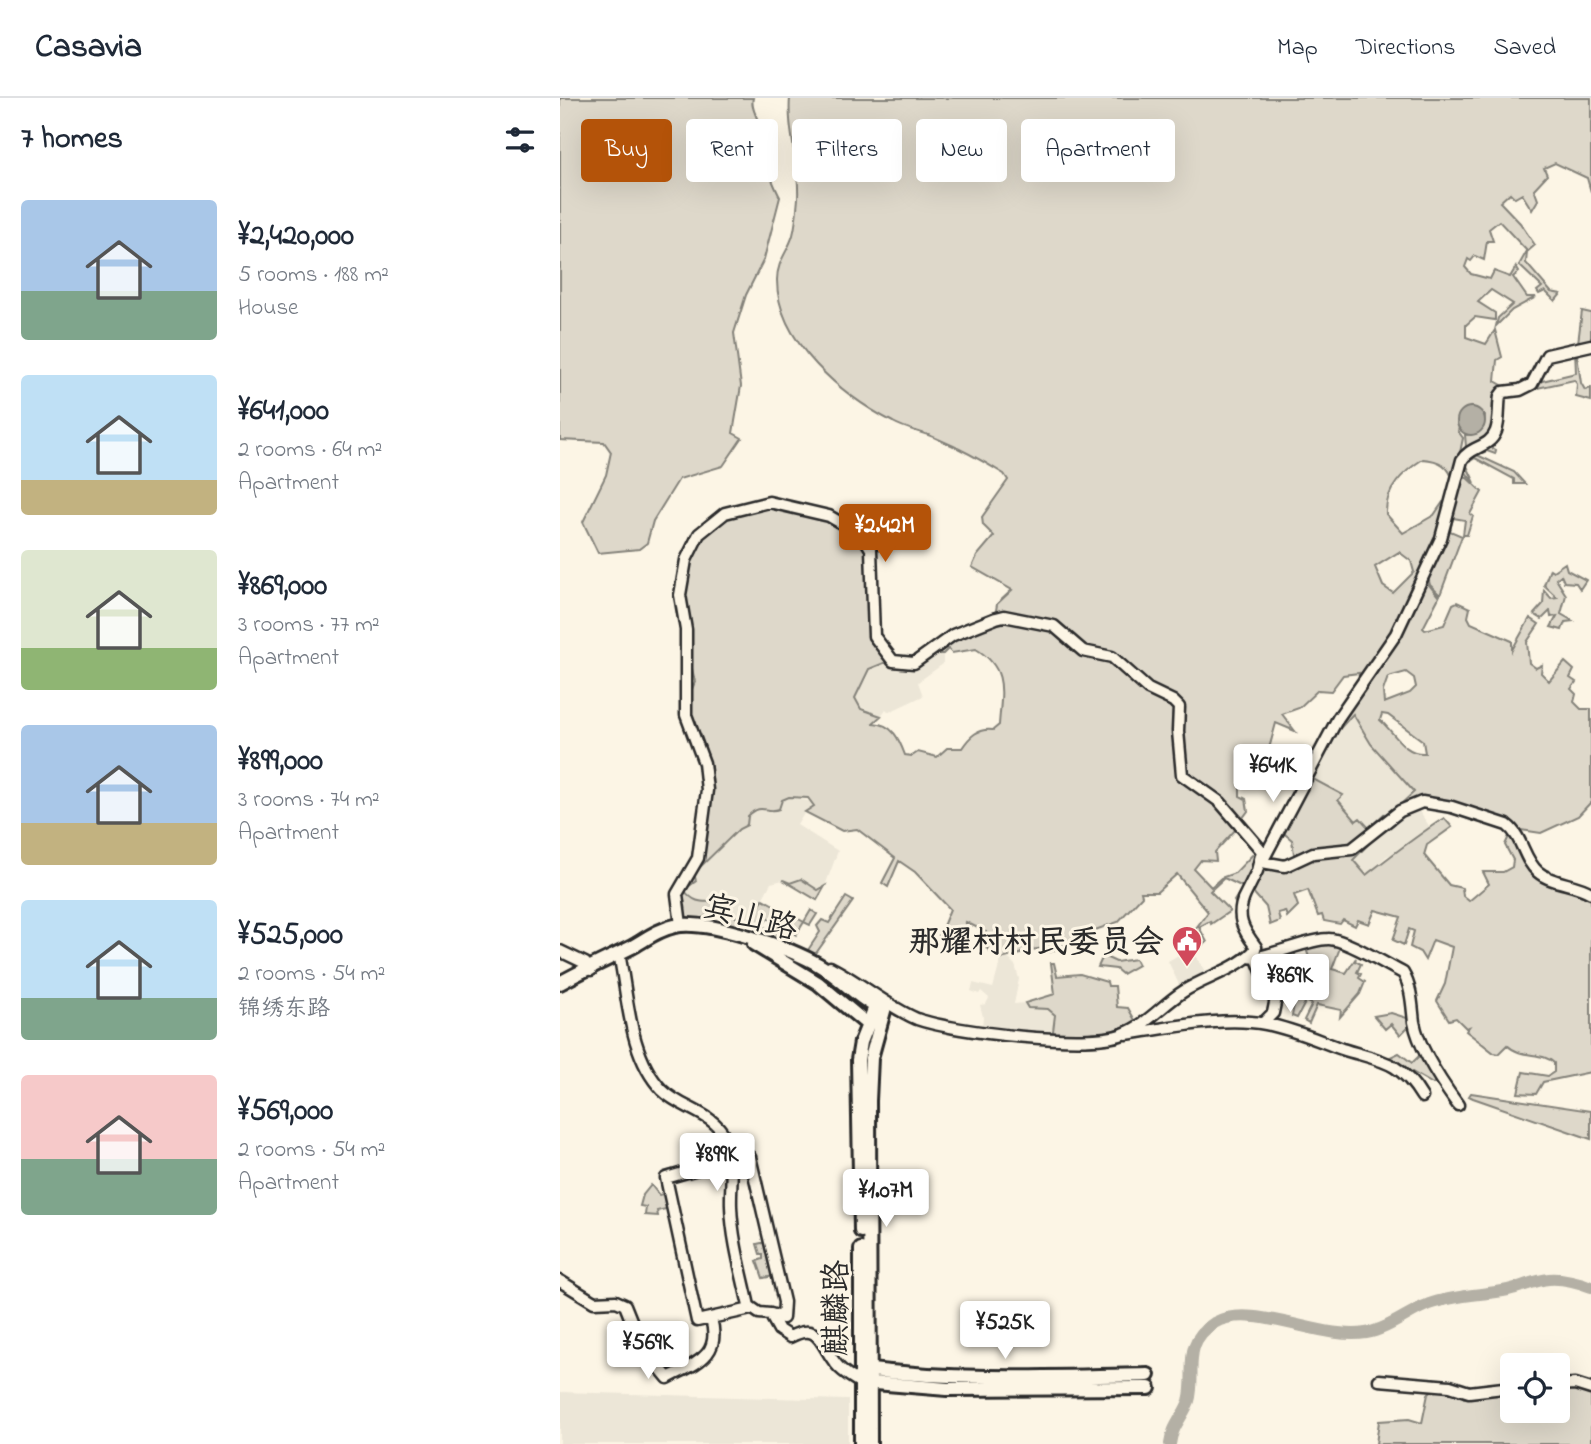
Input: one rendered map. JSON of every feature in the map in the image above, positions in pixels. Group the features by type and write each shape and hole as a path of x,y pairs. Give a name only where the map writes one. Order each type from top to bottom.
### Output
{"main road":[{"name":"宾山路","path":"619,955 661,930 681,925 710,928 770,944 819,965 879,1009"},
{"name":"宾山路","path":"560,984 675,929 700,929 745,940 786,961 867,1024"},
{"name":"麒麟路","path":"870,1444 865,1376 858,1060 867,1024 879,1009"},
{"name":"麒麟路","path":"861,1444 865,1376 869,1101 871,1058 879,1009"},
{"path":"865,1376 988,1389 1148,1382"}],"street":[{"path":"1243,899 1332,727 1396,634 1441,538 1462,460 1468,452 1494,436 1500,396 1503,392 1520,390 1532,384 1547,355 1591,345"},
{"path":"681,925 677,894 698,858 707,790 704,763 692,739 685,709 686,639 680,595 686,560 699,534 713,520 732,511 769,502 829,516 867,542 872,553 870,564 874,591 874,636 893,662 914,663 953,635 1004,617 1054,626 1073,645 1083,651 1112,657 1155,694 1173,701 1180,715 1178,731 1182,775 1220,802 1262,851 1257,871 1243,899 1242,927 1256,947 1252,958"},
{"path":"1262,862 1285,866 1313,853 1347,851 1400,811 1428,802 1507,825 1515,831 1531,865 1542,875 1578,885 1591,893"},
{"path":"1124,1034 1156,1015 1172,998 1252,958 1280,949 1331,939 1404,973 1421,1038 1435,1065 1439,1081 1458,1105"},
{"path":"560,951 590,969"},
{"path":"619,955 637,1049 662,1089 721,1129 731,1160 732,1218 751,1309"},
{"path":"1252,958 1277,993 1273,1013 1263,1023"},
{"path":"819,965 846,975 909,1015 932,1023 1057,1040 1242,1022 1263,1023 1301,1032 1395,1065 1409,1076 1422,1097"},
{"path":"748,1155 752,1163 783,1302 782,1318 751,1309 697,1321 666,1178 731,1160 748,1155"},
{"path":"560,1281 594,1302 616,1301 625,1305 640,1345 668,1378 695,1364 712,1348 716,1336 711,1319"},
{"path":"770,1314 784,1335 790,1336 804,1330 816,1335 841,1370 865,1376"},
{"path":"1379,1380 1450,1386 1469,1392 1500,1388"},
{"path":"1570,1384 1591,1389"}],"shaded area":[{"path":"560,98 753,98 757,119 686,119 686,182 773,182 780,197 764,259 746,295 734,333 741,386 733,433 742,438 723,466 679,479 653,521 647,543 639,549 598,553 583,522 606,475 611,452 604,442 560,440"},
{"path":"790,98 1591,98 1591,192 1587,178 1555,163 1544,168 1547,175 1534,189 1538,200 1532,210 1522,194 1515,198 1510,193 1500,202 1520,223 1535,245 1527,252 1526,263 1551,292 1561,294 1555,301 1545,291 1539,294 1537,291 1542,287 1519,265 1527,251 1499,221 1489,229 1493,241 1487,241 1484,260 1475,256 1471,261 1468,259 1465,267 1471,274 1490,279 1494,271 1510,277 1516,267 1519,272 1513,277 1527,297 1536,297 1512,310 1496,326 1498,318 1513,304 1491,290 1478,302 1495,313 1495,320 1475,317 1466,325 1466,337 1486,344 1495,330 1502,357 1497,360 1495,381 1509,389 1506,389 1490,437 1466,447 1465,435 1480,430 1485,415 1471,407 1463,411 1458,431 1463,438 1454,482 1443,465 1423,459 1402,476 1392,489 1386,505 1386,514 1403,533 1434,515 1443,502 1447,502 1438,539 1387,644 1331,721 1358,681 1359,673 1343,675 1331,691 1318,690 1299,708 1282,714 1295,731 1276,723 1270,745 1240,783 1240,796 1246,799 1248,811 1239,823 1184,775 1181,715 1165,696 1124,667 1091,652 1063,632 995,617 997,604 1012,590 972,567 977,556 994,536 983,525 982,517 1008,480 1004,474 955,447 898,425 854,398 816,364 788,325 780,303 777,280 779,267 796,222 797,182 902,182 902,119 792,119 792,135","holes":["1399,552 1411,561 1414,572 1393,593 1383,586 1375,567"]},
{"path":"1582,311 1591,313 1591,343 1578,343"},
{"path":"1575,350 1591,350 1578,352 1577,355 1581,383 1585,390 1591,388 1591,401 1576,397 1577,384 1574,380 1528,390 1538,382 1576,373"},
{"path":"1471,407 1481,411 1485,421 1481,431 1471,435 1461,431 1457,421 1461,411"},
{"path":"1497,439 1492,448 1496,450 1495,454 1487,451 1477,455 1514,472 1525,484 1514,484 1514,479 1475,458 1466,464 1475,483 1468,475 1464,466 1465,458"},
{"path":"1463,474 1482,492 1470,514 1473,516 1467,535 1463,535 1465,520 1453,518 1450,531 1462,536 1440,595 1430,585 1427,573"},
{"path":"767,503 823,517 868,545 872,622 889,661 869,669 855,698 861,709 881,716 873,723 890,729 898,738 905,755 912,756 918,752 937,757 947,748 962,748 975,734 983,730 993,730 999,725 1001,682 994,665 987,657 976,649 952,653 948,649 943,654 932,654 953,637 996,619 1044,624 1072,646 1101,655 1178,708 1179,766 1210,795 1237,828 1215,852 1216,861 1201,860 1194,869 1211,887 1221,878 1235,873 1257,850 1258,858 1237,905 1234,901 1243,887 1224,878 1210,891 1230,911 1211,924 1210,921 1199,927 1207,942 1193,950 1187,940 1208,912 1177,874 1157,892 1141,892 1142,896 1118,922 1095,930 1092,937 1050,952 1044,948 1031,950 1027,947 1020,954 1001,959 985,947 986,932 966,922 958,952 939,936 950,909 915,872 899,861 888,887 882,883 895,858 857,829 842,831 805,812 814,806 808,798 789,797 782,800 779,809 761,809 748,816 747,825 739,829 694,873 696,881 684,890 689,896 698,901 723,903 698,922 685,922 679,900 704,836 710,809 711,778 689,724 689,697 695,682 685,620 687,575 692,554 701,536 715,521"},
{"path":"1565,563 1567,570 1586,580 1580,589 1576,583 1564,582 1561,575 1556,579 1566,595 1561,614 1573,621 1565,622 1562,630 1551,627 1557,616 1551,617 1550,611 1542,619 1534,614 1543,604 1544,590 1551,598 1557,597 1544,585 1550,569 1553,571"},
{"path":"1426,581 1439,597 1423,628 1425,630 1444,625 1453,604 1457,602 1470,608 1468,617 1471,623 1512,641 1512,650 1530,618 1539,624 1527,642 1529,663 1536,668 1542,665 1541,673 1549,681 1565,662 1574,670 1570,678 1576,682 1571,689 1576,694 1574,702 1581,709 1591,709 1591,802 1578,816 1541,833 1514,829 1423,801 1351,848 1295,861 1292,840 1280,830 1308,781 1315,780 1343,795 1338,800 1356,821 1360,818 1369,828 1384,814 1387,817 1414,792 1371,744 1353,714 1333,736 1351,704 1382,664","holes":["1406,672 1414,678 1416,687 1410,693 1384,703 1383,691 1388,677","1382,714 1388,715 1423,741 1425,753 1405,747 1380,720"]},
{"path":"943,654 943,664 918,682 923,696 889,712 886,709 881,716 857,705 855,698 872,666"},
{"path":"1352,714 1371,744 1415,792 1369,828 1356,822 1337,800 1342,795 1308,781 1333,736"},
{"path":"789,797 813,802 814,806 805,812 797,825 838,851 825,886 818,890 783,880 771,883 748,925 739,921 721,901 704,904 686,894 684,890 693,885 694,873 712,853 728,842 748,816 760,807 779,809 782,800"},
{"path":"1416,807 1430,827 1397,853 1387,856 1366,875 1353,860 1392,819"},
{"path":"1444,818 1452,827 1427,845 1424,855 1449,885 1462,888 1463,896 1469,901 1489,884 1483,872 1503,872 1512,867 1513,860 1505,845 1510,834 1529,865 1591,894 1591,1072 1543,1082 1536,1094 1518,1093 1523,1072 1548,1076 1554,1072 1554,1063 1544,1057 1519,1052 1507,1045 1498,1054 1494,1053 1466,1031 1469,1027 1466,1028 1456,1018 1449,1020 1437,1001 1445,984 1452,947 1433,940 1425,960 1420,952 1410,947 1414,931 1409,929 1404,945 1393,940 1401,917 1375,910 1369,924 1358,920 1355,926 1343,920 1340,924 1324,921 1322,915 1318,916 1308,890 1294,895 1298,906 1287,917 1285,911 1278,913 1280,921 1270,925 1266,907 1251,890 1262,866 1269,867 1309,856 1329,854 1380,832 1353,860 1366,875"},
{"path":"801,879 818,890 825,886 817,900 783,880 790,883"},
{"path":"846,897 853,901 814,956 799,949 808,950 820,932 817,926 822,920 829,923"},
{"path":"763,899 804,922 796,935 768,918 762,926 791,939 789,947 723,926 730,917 725,911 713,917 720,924 706,921 727,905 739,921 748,925"},
{"path":"811,910 817,914 810,925 804,922"},
{"path":"1321,942 1341,945 1332,969 1346,973 1356,958 1355,961 1361,964 1357,972 1361,974 1359,978 1365,982 1360,994 1340,1017 1341,1010 1317,1005 1309,1023 1304,1020 1312,1004 1306,1001 1297,1018 1292,1016 1296,994 1280,989 1275,984 1284,983 1285,966 1272,969 1270,980 1262,962 1267,957 1292,948 1299,964 1310,960 1305,946"},
{"name":"那耀村村民委员会","path":"1191,948 1209,978 1181,989 1168,961"},
{"path":"1006,956 1015,965 1019,979 1014,1004 1025,1003 1028,1008 1051,1010 1056,1020 1049,1035 982,1026 980,1005 986,1004 989,998 981,991 979,994 971,991 973,983 993,988 1001,959"},
{"path":"1103,956 1116,962 1135,959 1138,965 1122,974 1116,969 1098,967"},
{"path":"1051,963 1054,963 1057,976 1080,974 1107,982 1108,986 1115,986 1117,1007 1128,1008 1136,1022 1106,1033 1049,1035 1053,1031 1055,1015 1048,1009 1028,1008 1025,1003 1055,994"},
{"path":"1391,1013 1407,1018 1417,1033 1409,1026 1400,1035 1391,1024 1385,1029 1374,1016"},
{"path":"1424,1051 1435,1081 1433,1084 1388,1058 1399,1053 1412,1063"},
{"path":"1471,1093 1591,1111 1591,1139 1473,1098 1469,1096"},
{"path":"651,1185 659,1195 668,1193 670,1208 657,1211 658,1216 645,1215 646,1207 640,1206 643,1195"},
{"path":"766,1242 774,1276 763,1278 757,1261 763,1259 763,1254 760,1254 757,1244"},
{"path":"1570,1387 1591,1393 1591,1444 1376,1444 1379,1421 1409,1419 1422,1423 1428,1394 1433,1389 1455,1390 1464,1398 1500,1391 1500,1423 1570,1423"},
{"path":"560,1392 848,1400 848,1444 560,1444"}],"waterway":[{"path":"1170,1444 1173,1432 1189,1401 1193,1350 1197,1340 1203,1331 1214,1323 1230,1317 1267,1319 1329,1332 1366,1333 1383,1328 1421,1307 1448,1299 1508,1290 1549,1279 1591,1287"}],"place":[{"name":"那耀村村民委员会","path":"1187,968"}]}
